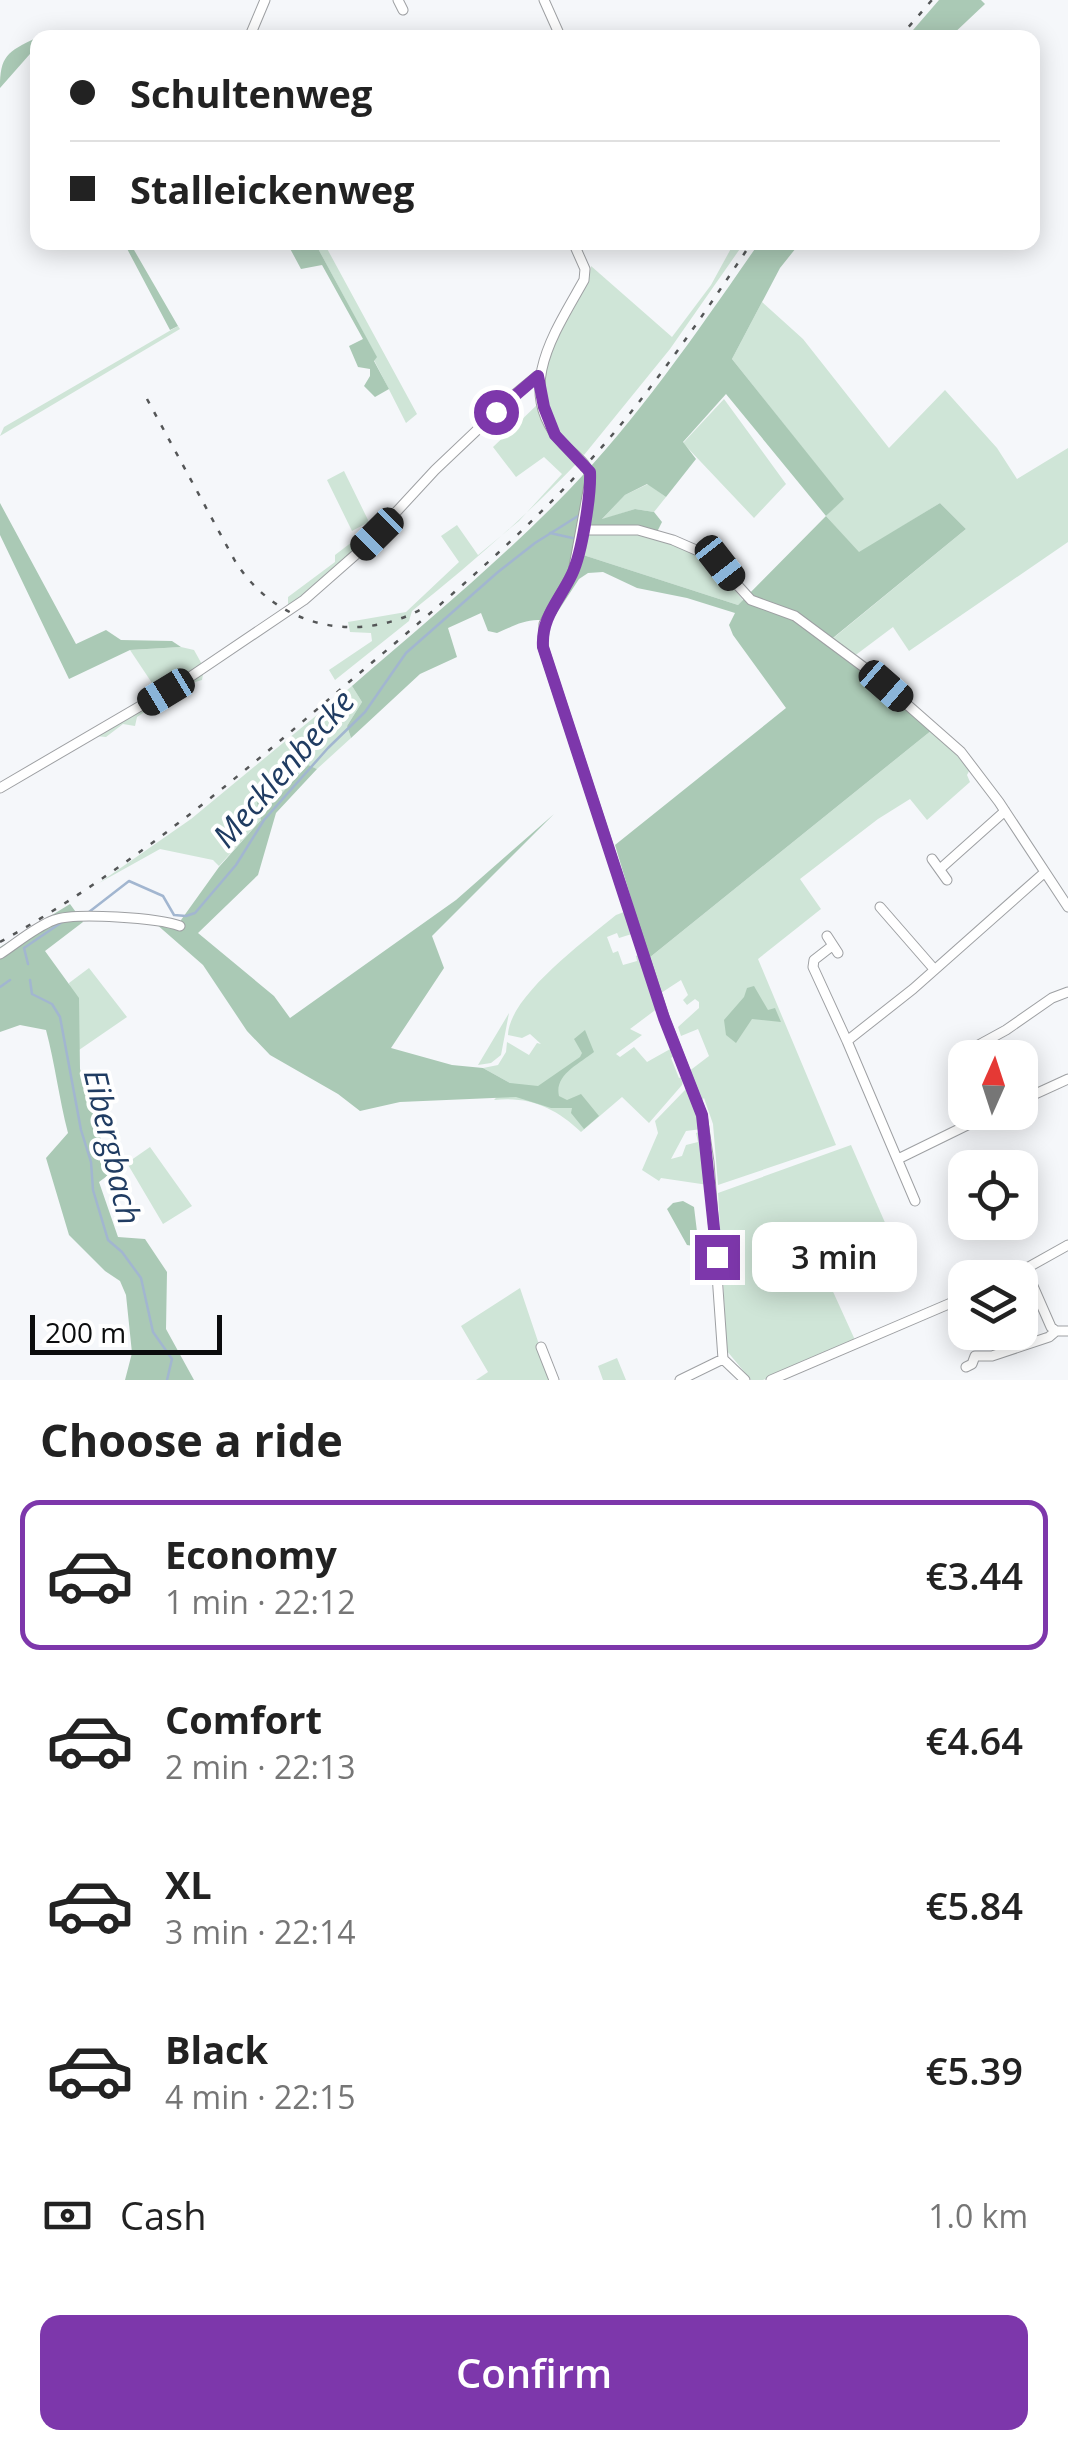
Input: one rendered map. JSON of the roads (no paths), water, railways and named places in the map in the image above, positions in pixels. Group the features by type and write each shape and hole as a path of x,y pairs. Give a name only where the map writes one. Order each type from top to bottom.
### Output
{"street":[{"path":"252,30 266,0"},
{"path":"398,0 404,10"},
{"path":"544,0 557,30"},
{"path":"576,250 585,270 584,280 548,347 538,376 555,435 590,472 574,572 544,624 543,647 664,1018 702,1115 723,1358 745,1380"},
{"path":"0,788 190,677 304,600 362,549 435,470 514,394 538,376"},
{"path":"582,537 638,530 674,540 712,557 751,600 795,616 904,701 961,752 1067,903"},
{"path":"940,869 1005,811"},
{"path":"932,859 947,880"},
{"path":"847,1041 1045,872"},
{"path":"880,907 934,969"},
{"path":"0,954 50,922 66,918 134,919 180,926"},
{"path":"832,945 807,966 847,1041 915,1201"},
{"path":"988,1040 1052,998 1068,992"},
{"path":"1038,1093 1068,1079"},
{"path":"898,1159 957,1130"},
{"path":"1038,1263 1068,1244"},
{"path":"1038,1298 1050,1327 1068,1331"},
{"path":"771,1380 948,1304"},
{"path":"966,1367 975,1356 992,1356 1049,1337 1056,1331"},
{"path":"541,1347 554,1380"},
{"path":"680,1380 723,1358"}],"waterway":[{"name":"Mecklenbecke","path":"89,912 129,881 163,896 174,915 195,913 236,865 264,820 365,712 406,653 498,572 578,516"},
{"path":"550,533 577,539"},
{"name":"Mecklenbecke","path":"28,964 24,948 65,920"},
{"name":"Eibergbach","path":"0,987 10,980"},
{"name":"Eibergbach","path":"30,980 32,994 52,1004 60,1017 81,1130 91,1162 93,1190 108,1240 141,1278 153,1332 172,1359 167,1380"}],"railway":[{"path":"906,30 932,0"},
{"path":"0,942 85,890 207,801 490,560 585,466 630,413 747,250"},
{"path":"147,399 235,561 271,601 317,623 343,627 394,621 420,610"}]}
